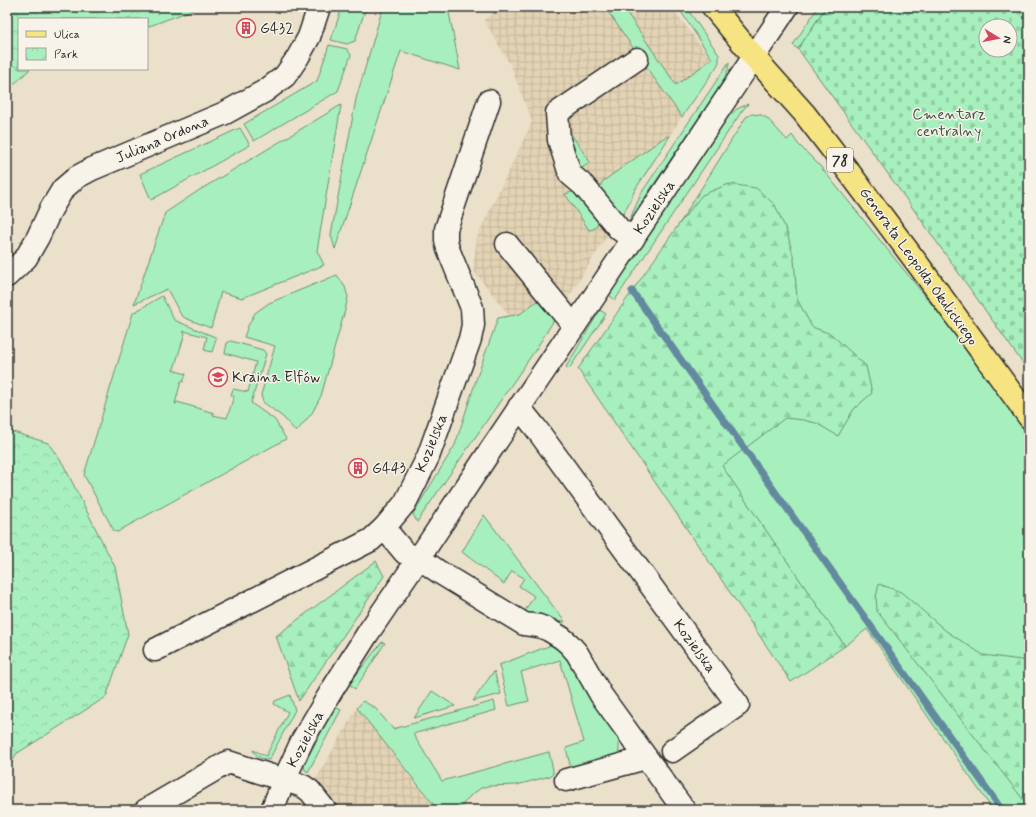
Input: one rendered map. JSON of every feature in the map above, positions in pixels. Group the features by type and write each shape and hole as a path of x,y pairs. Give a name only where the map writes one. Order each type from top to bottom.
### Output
{"main road":[{"name":"Generała Leopolda Okulickiego","path":"713,7 754,57 804,113 831,148 1029,417"}],"street":[{"name":"Juliana Ordona","path":"7,276 26,258 63,189 77,177 92,169 225,113 265,91 285,76 309,37 319,7"},
{"name":"Kozielska","path":"272,810 302,740 368,633 787,7"},
{"path":"633,239 619,229 582,185 570,174 559,140 557,113 637,59"},
{"name":"Kozielska","path":"155,650 371,540 384,528 405,503 428,457 470,339 473,325 472,308 448,249 446,229 489,101"},
{"path":"507,244 564,314 575,325"},
{"name":"Kozielska","path":"519,407 738,705 672,751"},
{"path":"384,528 405,553 419,558 439,572 524,624 539,626 549,630 569,644 577,653 601,695 684,810"},
{"path":"566,780 646,758"},
{"name":"Kozielska","path":"146,810 228,762 284,780"},
{"path":"284,780 303,786 325,810"}],"shaded area":[{"path":"501,7 671,7 715,64 536,349 473,270 477,237 532,122 511,66 484,20"},
{"path":"357,708 436,810 300,810 302,803"}],"green space":[{"path":"7,7 200,7 148,27 148,18 18,18 18,70 29,70 7,91"},
{"path":"342,7 366,7 355,41 347,44 331,40"},
{"path":"383,7 448,7 460,70 401,51 335,249 331,235 356,99"},
{"path":"489,7 506,7 495,14"},
{"path":"605,7 623,7 676,85 712,59 678,7 686,7 719,55 719,62 682,117 649,71"},
{"path":"818,7 826,7 798,49 793,45"},
{"name":"Cmentarz centralny","path":"826,7 1029,7 1029,372 798,49"},
{"path":"329,45 347,49 351,55 338,91 254,141 244,124 317,81"},
{"path":"729,62 727,73 719,88 629,221 642,192"},
{"path":"748,104 615,300 609,295 729,116 737,109"},
{"path":"341,105 317,251 324,265 242,298 221,292 211,328 181,315 167,289 134,304 165,213 198,191"},
{"path":"752,114 761,115 767,118 787,140 792,135 798,144 820,166 950,327 1029,437 1029,810 993,810 867,629 845,646 721,466 679,224 746,117"},
{"path":"240,128 250,145 151,200 140,174"},
{"path":"567,128 590,162 582,168 579,167"},
{"path":"670,136 636,188 621,219 599,189 602,182 665,137"},
{"path":"729,184 756,188 775,205 787,232 794,259 797,299 812,327 831,334 866,366 872,393 854,409 838,436 816,423 785,418 722,466 845,646 791,682 578,369 679,224 702,195"},
{"path":"575,192 598,220 598,223 594,229 589,230 565,194"},
{"path":"337,275 345,287 348,297 345,310 321,396 312,413 296,432 284,418 263,402 261,395 275,346 244,337 255,313 269,303"},
{"path":"162,296 174,320 215,337 216,339 212,352 204,350 207,337 183,332 185,333 173,370 186,374 183,382 181,381 175,404 177,402 214,413 213,415 227,418 234,396 231,395 233,389 248,392 256,362 225,353 227,343 231,341 263,350 266,354 251,403 275,420 286,439 118,532 114,531 84,475 133,313"},
{"path":"537,301 554,320 536,349 417,522 413,514 455,445 498,318 520,314"},
{"path":"600,310 606,314 569,369 566,367"},
{"path":"7,430 48,443 63,464 115,567 128,634 106,697 16,754 7,771"},
{"path":"484,515 565,622 558,622 547,616 525,613 534,596 519,586 524,578 512,571 504,584 462,552"},
{"path":"376,561 384,576 299,701 276,636"},
{"path":"879,584 901,592 946,631 983,655 1029,661 1029,807 877,611 876,597"},
{"path":"382,642 385,643 355,689 349,684"},
{"path":"554,644 569,660 614,728 619,742 619,751 615,756 574,767 570,765 566,748 584,742 560,660 521,672 529,701 509,706 499,665"},
{"path":"494,671 501,694 473,701"},
{"path":"432,691 455,706 414,718"},
{"path":"290,695 295,710 269,760 264,759 253,750 266,756 288,712 274,704 275,701"},
{"path":"363,701 375,708 393,729 494,701 496,710 413,734 442,781 549,752 553,774 517,785 488,786 481,788 470,796 463,804 462,810 438,810 357,708"},
{"path":"335,707 341,710 308,772 305,770 305,762"}],"waterway":[{"path":"632,291 1002,810"}],"place":[{"name":"G432","path":"246,28"},
{"name":"Kraina Elfów","path":"218,377"},
{"name":"G443","path":"358,468"}]}
